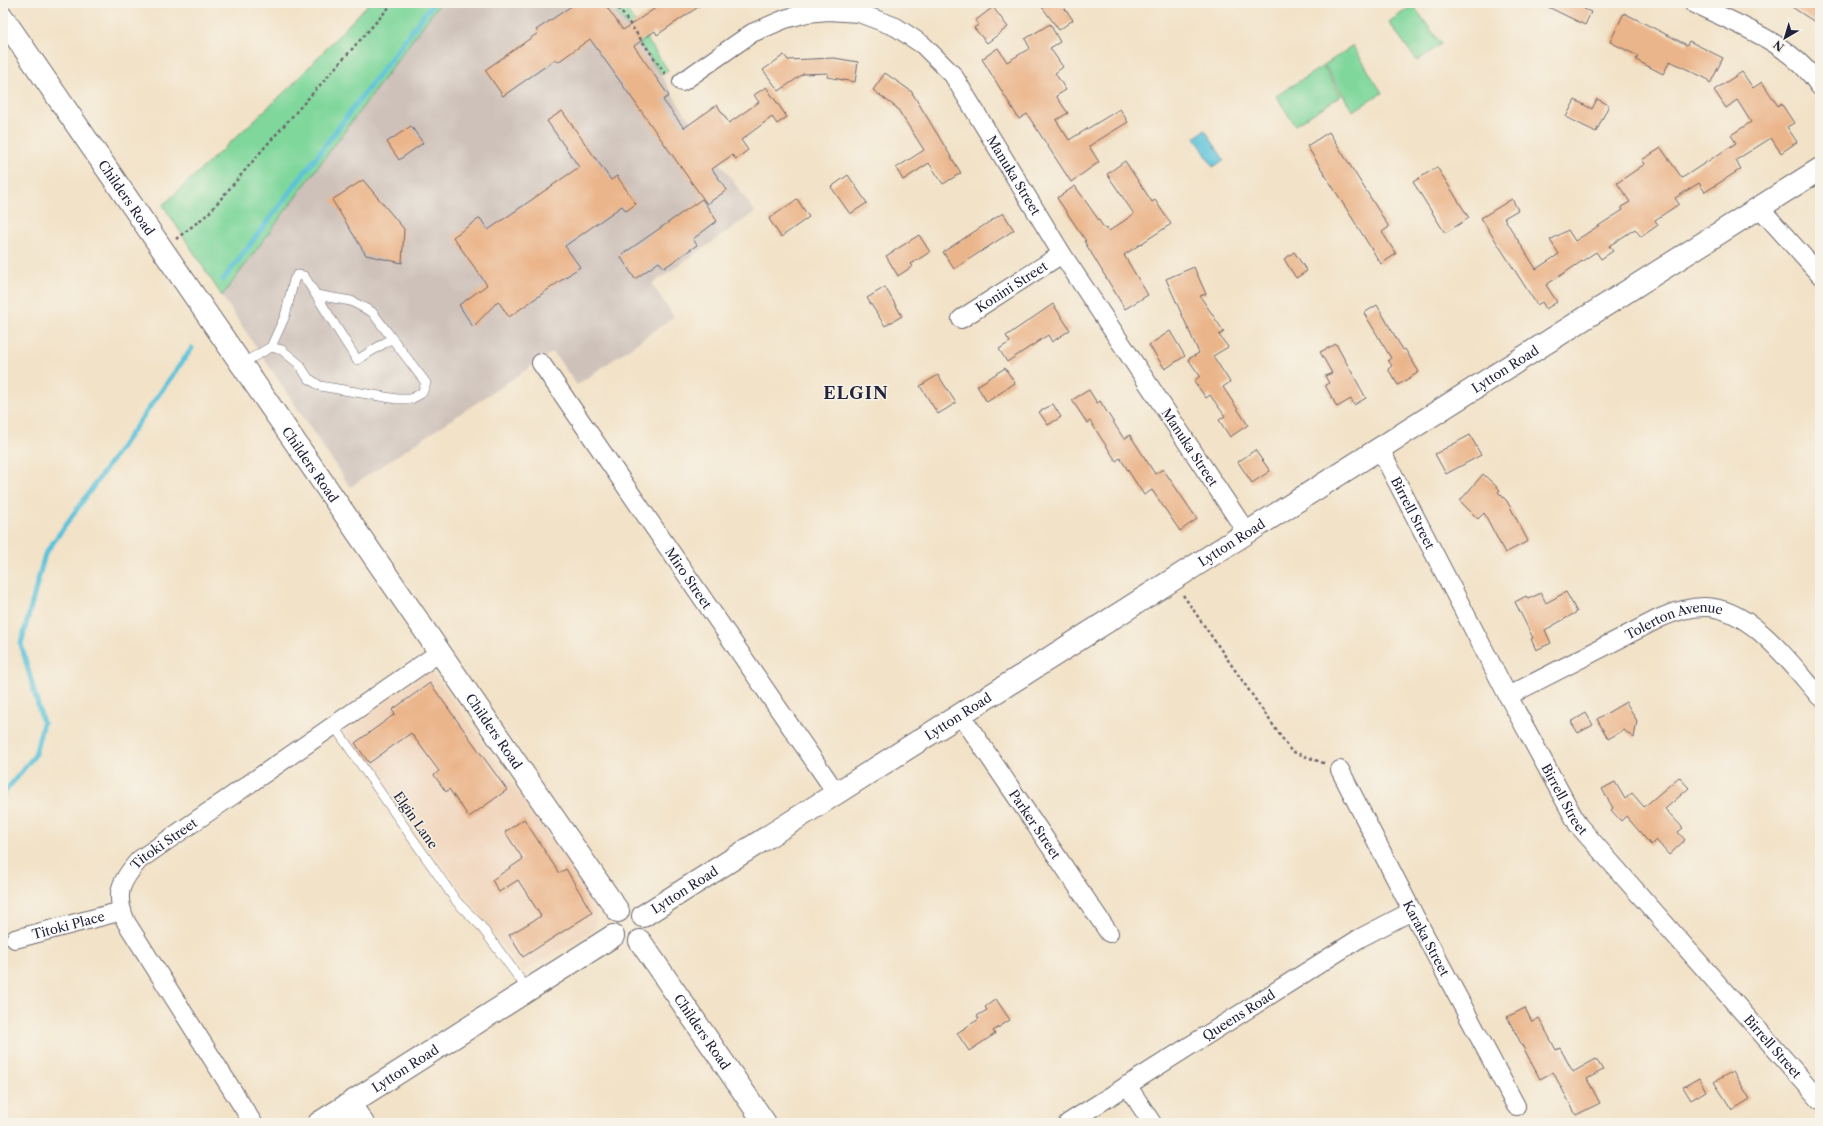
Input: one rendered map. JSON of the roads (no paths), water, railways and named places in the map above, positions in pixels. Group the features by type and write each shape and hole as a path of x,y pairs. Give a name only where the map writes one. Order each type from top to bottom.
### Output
{"main road":[{"name":"Childers Road","path":"3,19 618,911"},
{"name":"Lytton Road","path":"643,916 961,716 1172,580 1820,169"},
{"path":"631,907 638,910 643,916 646,925 646,932 640,942 629,946 622,945 612,936 610,928 612,919 618,911 631,907"},
{"name":"Lytton Road","path":"319,1123 612,936"},
{"name":"Childers Road","path":"640,942 765,1123"}],"street":[{"path":"1693,3 1765,38 1785,51 1807,70 1820,87"},
{"name":"Manuka Street","path":"682,82 752,34 784,19 807,13 861,8 896,27 923,45 953,75 1062,254 1247,533"},
{"path":"1759,207 1820,275"},
{"name":"Konini Street","path":"961,319 1062,254"},
{"name":"Miro Street","path":"541,363 837,794"},
{"name":"Birrell Street","path":"1380,449 1508,696 1578,825 1820,1100"},
{"name":"Tolerton Avenue","path":"1508,696 1660,618 1685,608 1706,607 1729,612 1749,623 1770,641 1820,697"},
{"name":"Titoki Street","path":"253,1123 126,922 122,912 119,894 122,881 139,860 440,652"},
{"name":"Parker Street","path":"961,716 1108,933"},
{"name":"Karaka Street","path":"1340,770 1412,911 1516,1106"},
{"name":"Queens Road","path":"1068,1123 1360,938 1412,911"},
{"name":"Titoki Place","path":"15,939 122,912"},
{"path":"1127,1085 1152,1123"},
{"path":"351,1102 365,1123"}],"lane":[{"path":"241,364 271,347 285,316 294,280 297,275 304,276 357,360 392,339"},
{"path":"271,347 282,350 299,364 308,378 320,386 397,399 411,399 422,393 426,383 372,312 351,301 316,295"},
{"name":"Elgin Lane","path":"334,726 457,902 480,925 528,990"}],"water":[{"path":"1205,130 1224,160 1213,167 1195,137"}],"waterway":[{"path":"223,280 433,3"},
{"path":"3,794 35,755 43,723 21,644 45,554 192,348"}],"district":[{"name":"ELGIN","path":"856,393"}]}
